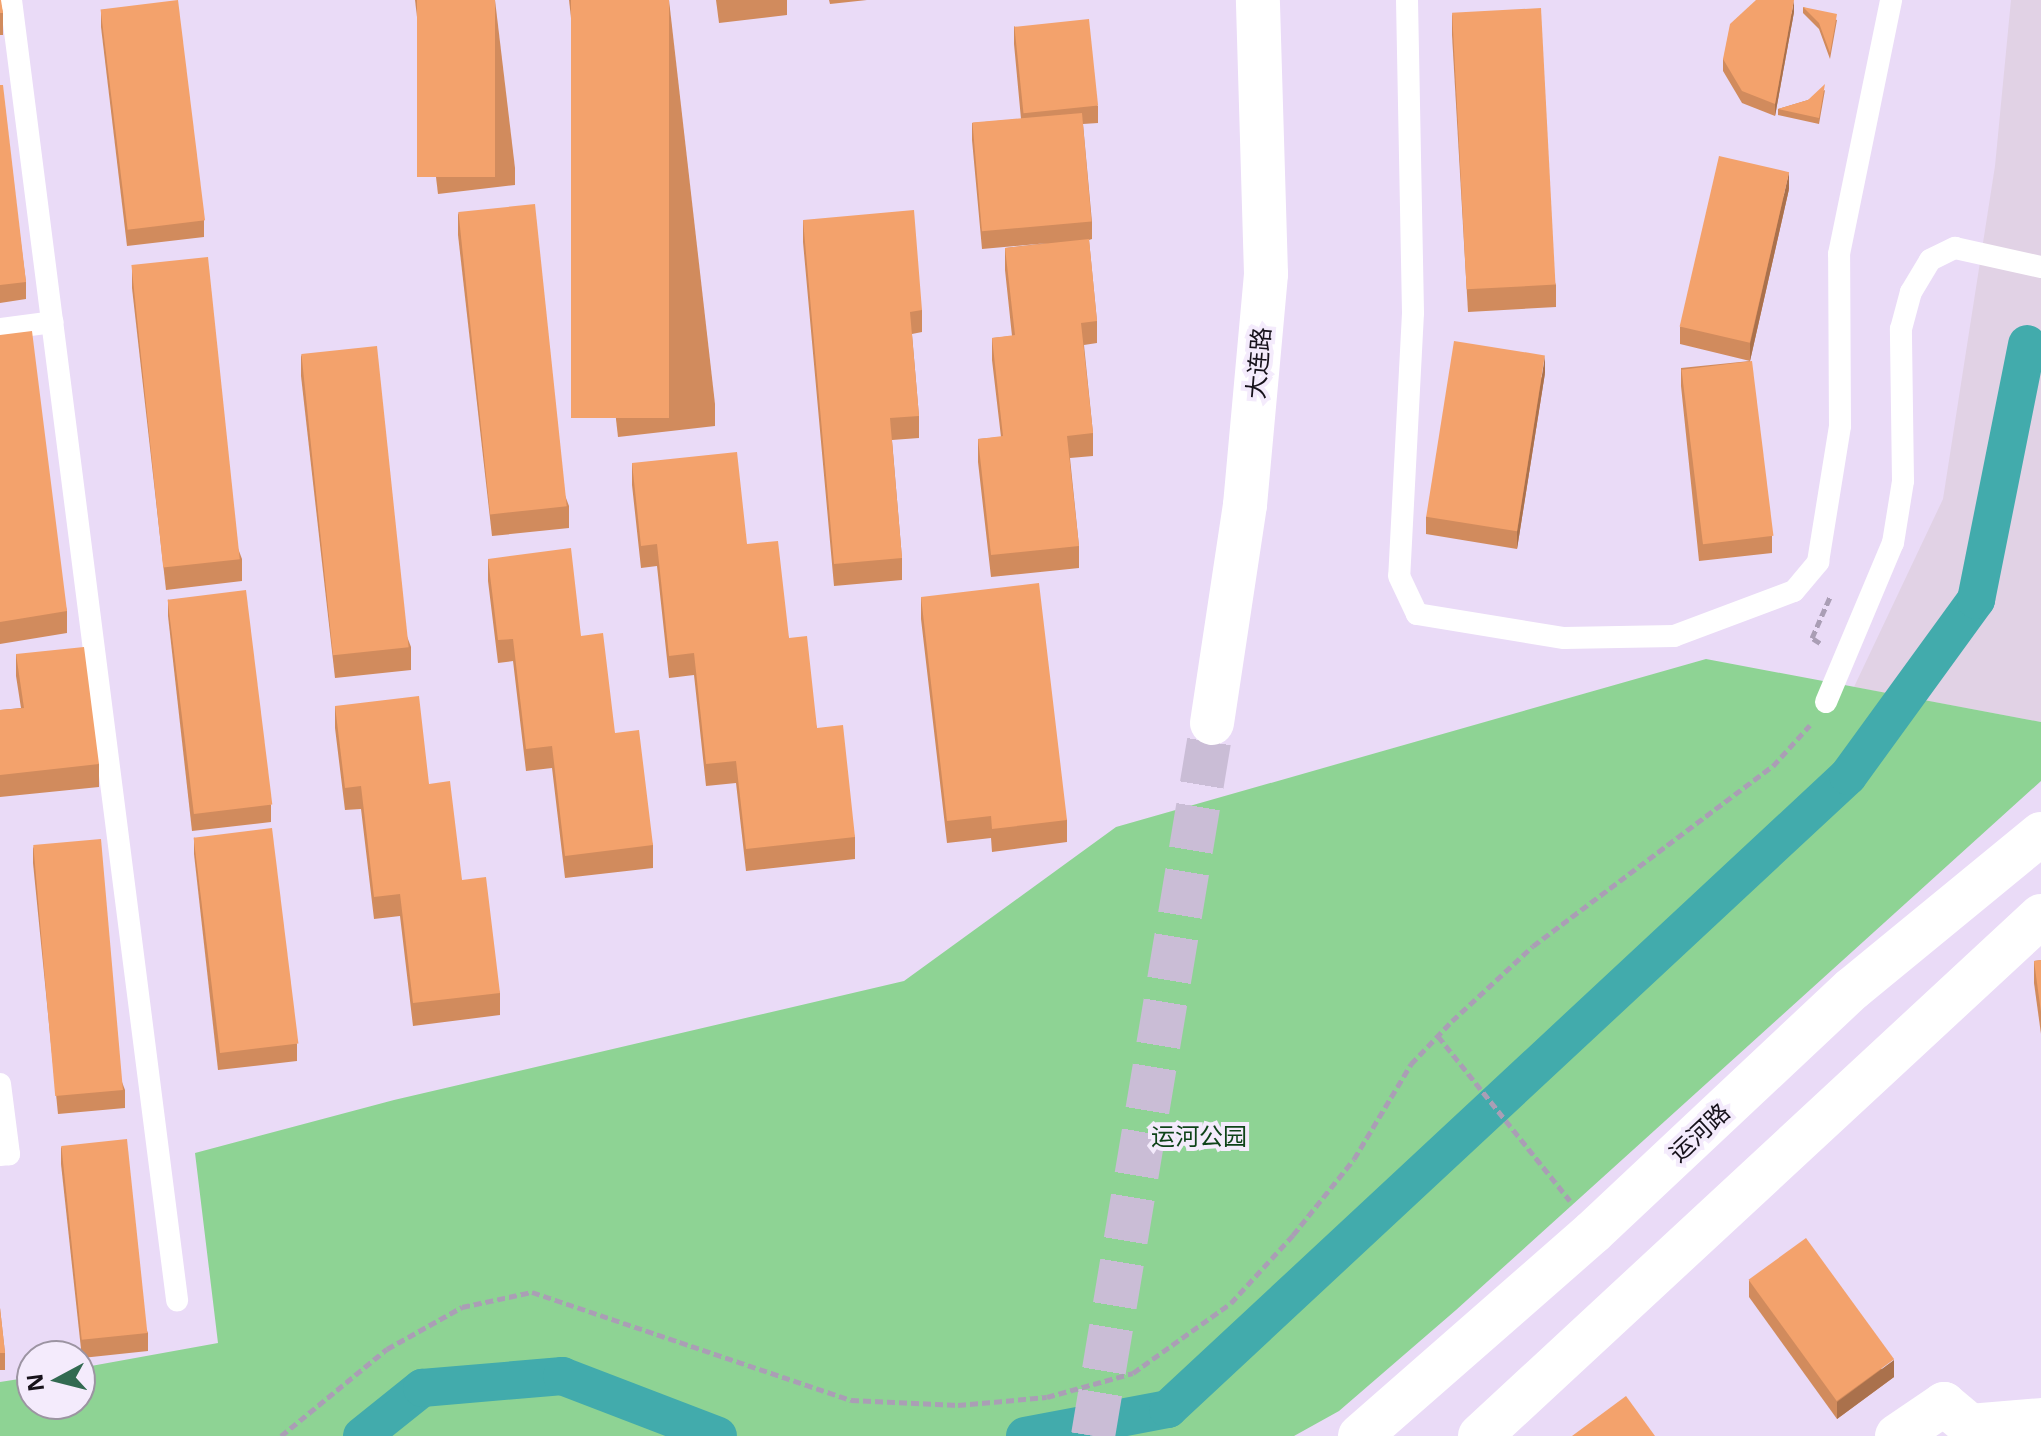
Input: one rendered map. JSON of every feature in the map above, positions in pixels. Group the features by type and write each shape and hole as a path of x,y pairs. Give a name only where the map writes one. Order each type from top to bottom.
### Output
{"street":[{"name":"大连路","path":"1212,723 1245,505 1266,274 1258,0"},
{"name":"运河路","path":"1360,1436 1593,1232 1852,989 2041,834"},
{"path":"1480,1436 2041,916"},
{"path":"1897,1436 1944,1404 1970,1426 2041,1420"}],"lane":[{"path":"11,0 177,1300"},
{"path":"1407,0 1413,313 1399,576 1417,614 1564,638 1674,636 1794,591 1818,562 1840,426 1839,254 1891,0"},
{"path":"1826,702 1893,543 1903,481 1901,329 1911,292 1930,260 1955,248 2041,267"},
{"path":"0,329 53,322"},
{"path":"0,1084 9,1154 0,1155"}],"path":[{"path":"281,1436 387,1349 462,1307 532,1292 851,1400 958,1405 1047,1397 1133,1373 1231,1303 1262,1269 1354,1159 1411,1064 1438,1036 1533,946 1773,766 1826,702"},
{"path":"1438,1036 1546,1168"}],"shaded area":[{"path":"2011,0 2041,0 2041,722 1854,687 1943,499 1995,166"}],"green space":[{"name":"运河公园","path":"1706,659 2041,722 2041,781 1456,1310 1339,1411 1294,1436 0,1436 0,1382 16,1380 16,1420 96,1420 96,1365 218,1343 195,1153 394,1100 904,981 1116,827"}],"building":[{"path":"178,0 205,220 128,230 101,10"},
{"path":"417,0 495,0 495,177 417,177"},
{"path":"571,0 669,0 669,418 571,418"},
{"path":"1756,0 1794,0 1775,104 1742,91 1723,59 1730,24"},
{"path":"1803,7 1837,14 1830,53 1819,23"},
{"path":"1541,8 1555,285 1467,289 1452,13"},
{"path":"1089,19 1098,106 1024,113 1014,27"},
{"path":"1825,84 1819,118 1778,109 1808,100"},
{"path":"0,85 3,85 26,282 0,285"},
{"path":"1082,113 1091,222 982,231 972,123"},
{"path":"1719,156 1789,172 1750,343 1680,327"},
{"path":"535,204 567,506 490,514 458,212"},
{"path":"914,210 922,310 910,312 919,416 890,418 902,558 834,564 803,220"},
{"path":"1089,239 1097,321 1081,323 1093,433 1067,436 1079,546 991,555 978,439 1003,436 992,338 1015,335 1005,248"},
{"path":"208,257 240,559 163,567 131,265"},
{"path":"32,331 67,611 0,622 0,335"},
{"path":"1454,341 1545,355 1517,531 1426,517"},
{"path":"377,346 409,647 333,655 301,354"},
{"path":"1752,361 1773,536 1703,544 1682,370"},
{"path":"737,452 747,544 778,541 789,638 807,636 817,728 843,725 855,837 746,849 736,761 706,764 694,653 669,656 657,544 641,546 632,463"},
{"path":"571,548 581,636 603,633 615,733 639,730 653,845 565,856 552,746 526,749 513,639 498,640 488,559"},
{"path":"1039,583 1067,820 992,829 991,816 947,821 921,597"},
{"path":"246,590 272,804 194,814 168,600"},
{"path":"84,647 99,764 0,775 0,710 24,708 16,654"},
{"path":"419,696 429,784 450,781 462,880 486,877 500,993 413,1003 400,894 374,897 361,786 345,788 335,706"},
{"path":"272,828 298,1043 220,1053 194,838"},
{"path":"101,839 123,1090 55,1096 33,845"},
{"path":"2041,960 2041,1012 2034,961"},
{"path":"127,1139 147,1333 82,1340 61,1146"},
{"path":"1806,1238 1894,1359 1837,1401 1749,1280"},
{"path":"0,1308 5,1353 0,1353"},
{"path":"1626,1396 1655,1436 1572,1436"}],"waterway":[{"path":"1025,1436 1168,1409 1848,776 1976,600 2027,344"},
{"path":"362,1436 422,1388 562,1376 718,1436"}],"tunnel":[{"path":"1093,1436 1212,723"}]}
